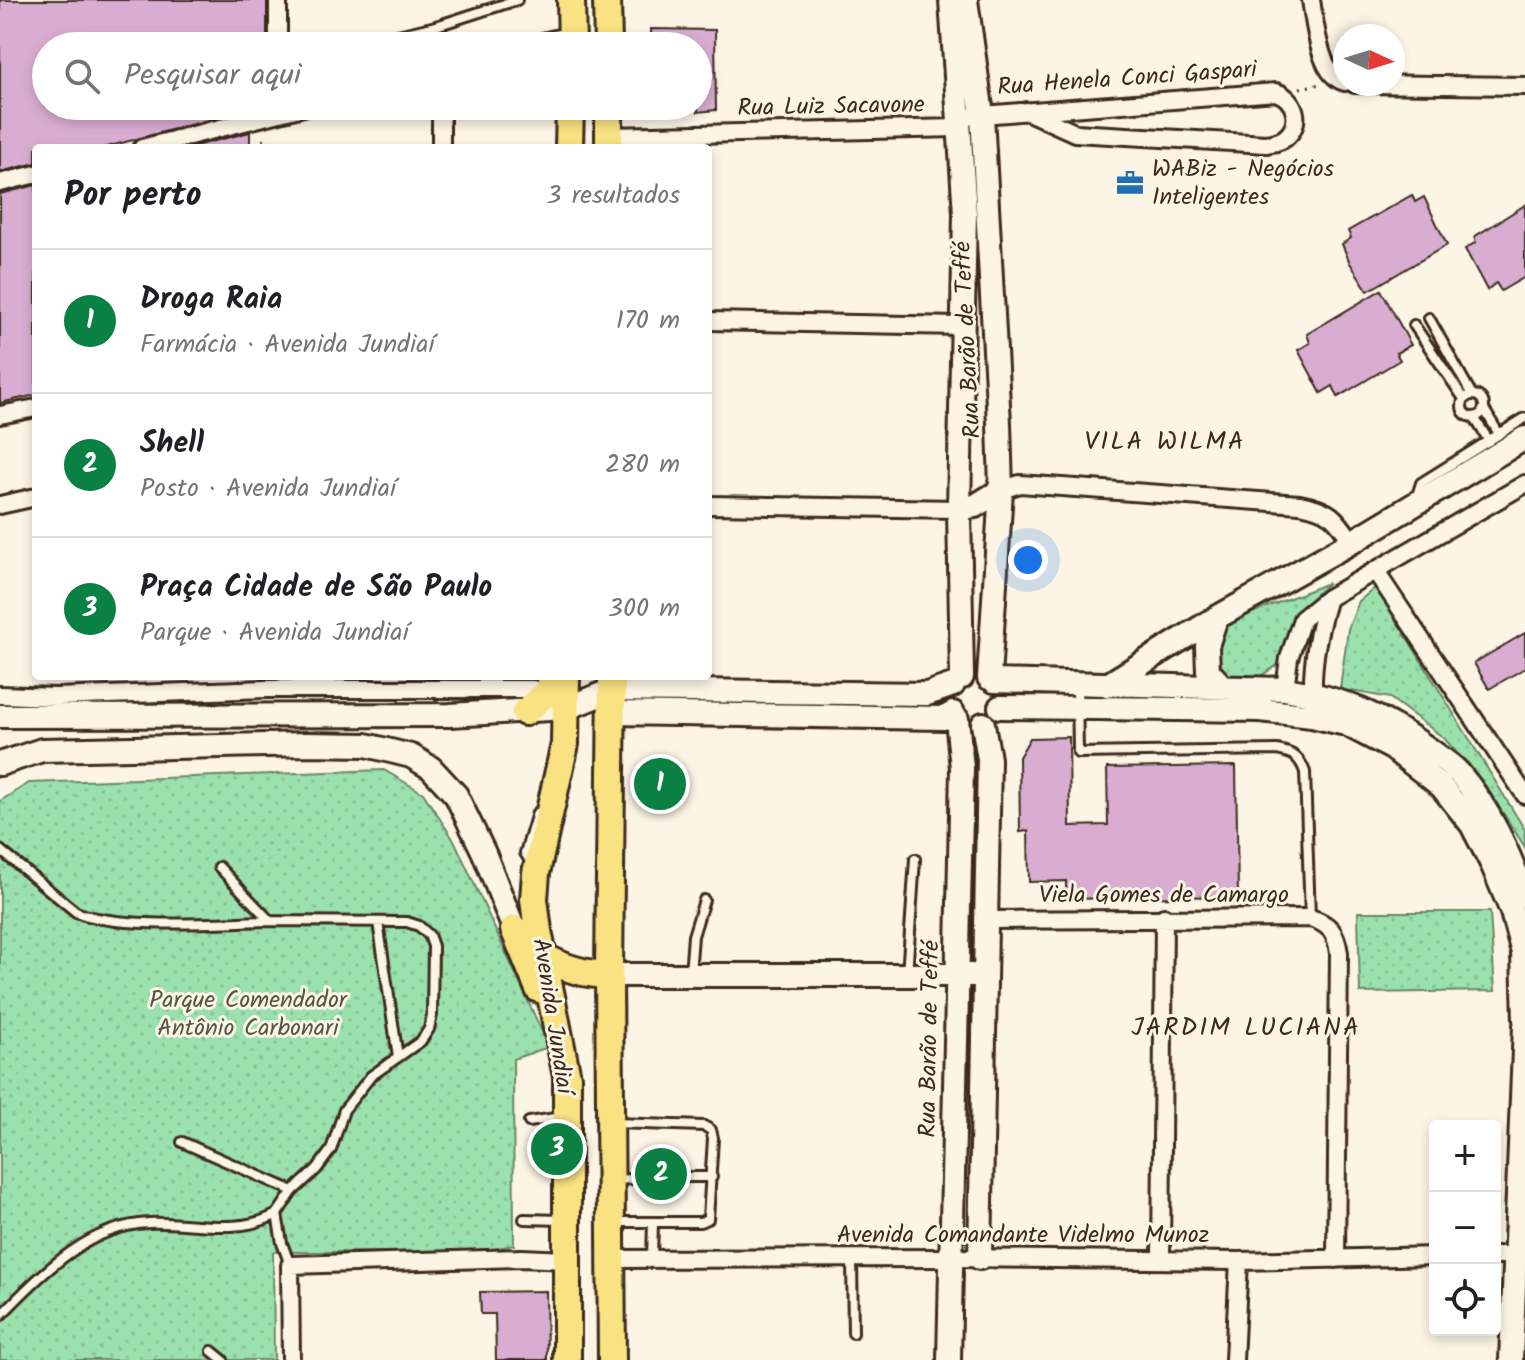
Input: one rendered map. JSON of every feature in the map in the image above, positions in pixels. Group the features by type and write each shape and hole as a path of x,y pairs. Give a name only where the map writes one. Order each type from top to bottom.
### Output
{"main road":[{"path":"571,0 572,32"},
{"path":"607,0 608,32"},
{"name":"Rua Barão de Teffé","path":"951,0 965,214 958,681"},
{"name":"Rua Barão de Teffé","path":"966,0 982,115 1001,490 991,680"},
{"path":"569,144 570,120"},
{"path":"609,120 609,142"},
{"path":"958,123 972,153 987,210"},
{"path":"961,326 974,324 993,314"},
{"path":"1000,707 1077,695 1107,685 1525,438"},
{"path":"959,509 975,506 1001,490"},
{"path":"1216,618 1207,646 1208,671 1223,687"},
{"path":"0,716 450,715 537,692 567,708 612,693 927,694 976,673 991,680 1077,695 1312,716 1346,724 1392,748 1441,786 1472,825 1512,912 1523,953 1525,1020"},
{"name":"Avenida Jundiaí","path":"566,680 565,744 548,786 534,899 567,1077 567,1360"},
{"path":"958,681 949,699 955,716 969,725 983,724 994,717 1000,707 1000,693 991,680"},
{"path":"1107,685 1285,689 1313,693 1354,705 1400,728 1457,770 1489,814 1525,896"},
{"path":"612,693 944,718 955,716"},
{"name":"Avenida Jundiaí","path":"612,693 609,975 612,1360"},
{"name":"Rua Barão de Teffé","path":"949,1360 962,768 955,716"},
{"path":"980,1258 989,759 983,724"},
{"path":"0,764 42,750 308,744 366,745 411,756 431,768 456,795 484,853 561,1040"},
{"path":"514,929 533,951 565,969 588,974 985,974"},
{"path":"1511,1360 1512,1258 1525,1026"},
{"path":"954,1207 962,1218 981,1230"}],"street":[{"path":"278,0 278,32"},
{"path":"1311,0 1325,67 1333,72"},
{"path":"1405,84 1525,86"},
{"path":"1026,111 1075,133 1266,144 1282,141 1292,131 1296,118 1286,95 1276,92"},
{"name":"Rua Henela Conci Gaspari","path":"958,123 982,115 1276,92"},
{"path":"156,144 242,120"},
{"path":"441,120 441,144"},
{"name":"Rua Luiz Sacavone","path":"609,142 958,123"},
{"path":"0,183 32,175"},
{"path":"712,321 961,326"},
{"path":"0,415 32,409"},
{"path":"1001,490 1020,484 1300,504 1322,508 1336,518 1352,542"},
{"path":"1285,689 1289,658 1302,619 1328,598 1525,484"},
{"path":"0,505 32,498"},
{"path":"712,505 959,509"},
{"path":"1376,572 1525,795"},
{"path":"1313,693 1319,627 1328,598"},
{"path":"0,695 56,697 265,682 537,692"},
{"path":"450,690 450,715"},
{"path":"1161,1259 1164,917"},
{"name":"Viela Gomes de Camargo","path":"985,920 1310,918 1326,923 1337,935 1339,953 1336,1259"},
{"name":"Avenida Comandante Videlmo Munoz","path":"610,1259 1239,1261 1429,1256"},
{"path":"291,1360 290,1265 522,1258 566,1260"},
{"path":"1234,1360 1239,1261"}],"lane":[{"path":"410,32 517,0"},
{"path":"1429,318 1468,397"},
{"path":"1414,325 1468,397"},
{"path":"1489,441 1474,417 1463,411 1462,403 1468,397 1480,397 1499,434"},
{"path":"1474,417 1484,409"},
{"path":"1415,502 1421,483 1525,418"},
{"path":"1077,695 1078,753 1277,750 1292,753 1301,760 1305,772 1310,918"},
{"path":"0,850 76,912 88,917 157,922 407,922 419,926 429,935 433,946 429,1029 421,1041 371,1076 344,1110 331,1150 317,1169 293,1191 277,1214 261,1223 238,1226 147,1223 99,1235 64,1255 0,1316"},
{"path":"907,975 915,859"},
{"path":"219,867 270,921"},
{"path":"690,975 693,936 704,900"},
{"path":"378,922 398,1057"},
{"path":"529,1122 567,1116"},
{"path":"610,1123 704,1126 711,1130 713,1138 708,1219 700,1222 610,1222"},
{"path":"182,1142 293,1191"},
{"path":"675,1177 712,1177"},
{"path":"609,1180 647,1178"},
{"path":"277,1214 290,1265"},
{"path":"524,1219 567,1220"},
{"path":"652,1258 653,1222"},
{"path":"852,1258 853,1333"},
{"path":"212,1351 223,1360"}],"path":[{"path":"1276,92 1333,85"}],"green space":[{"path":"1328,583 1296,618 1279,664 1255,680 1229,678 1218,665 1215,634 1239,618"},
{"path":"1376,587 1525,830 1525,847 1485,785 1444,738 1390,698 1340,689 1348,629 1359,601"},
{"name":"Parque Comendador Antônio Carbonari","path":"384,770 423,793 455,842 549,1047 513,1059 514,1245 478,1252 273,1252 274,1360 0,1360 0,801 29,783"},
{"path":"1358,912 1490,912 1495,991 1360,993"}],"building":[{"path":"0,0 267,0 267,32 32,32 32,120 209,120 118,144 32,144 32,164 0,172"},
{"path":"651,29 715,30 716,110 712,110 712,32 651,32"},
{"path":"250,132 250,144 203,144"},
{"path":"32,186 32,396 0,403 0,194"},
{"path":"1412,195 1415,202 1424,197 1447,245 1368,291 1342,244 1351,238 1348,231"},
{"path":"1525,205 1525,277 1501,291 1496,283 1487,290 1465,249 1476,242 1474,237"},
{"path":"1381,290 1411,345 1396,353 1400,360 1338,397 1333,386 1321,393 1298,350 1310,343 1307,334"},
{"path":"1525,633 1525,668 1489,689 1474,663"},
{"path":"1069,737 1070,826 1108,825 1107,768 1236,766 1238,896 1066,899 1066,881 1029,882 1028,831 1020,832 1019,757 1030,738"},
{"path":"546,1291 547,1360 496,1360 495,1314 481,1314 480,1292"}],"place":[{"name":"WABiz - Negócios Inteligentes","path":"1130,183"},
{"name":"Droga Raia","path":"660,784"},
{"name":"Praça Cidade de São Paulo","path":"557,1149"},
{"name":"Shell","path":"661,1174"}],"district":[{"name":"VILA WILMA","path":"1165,442"},
{"name":"JARDIM LUCIANA","path":"1246,1028"}]}
